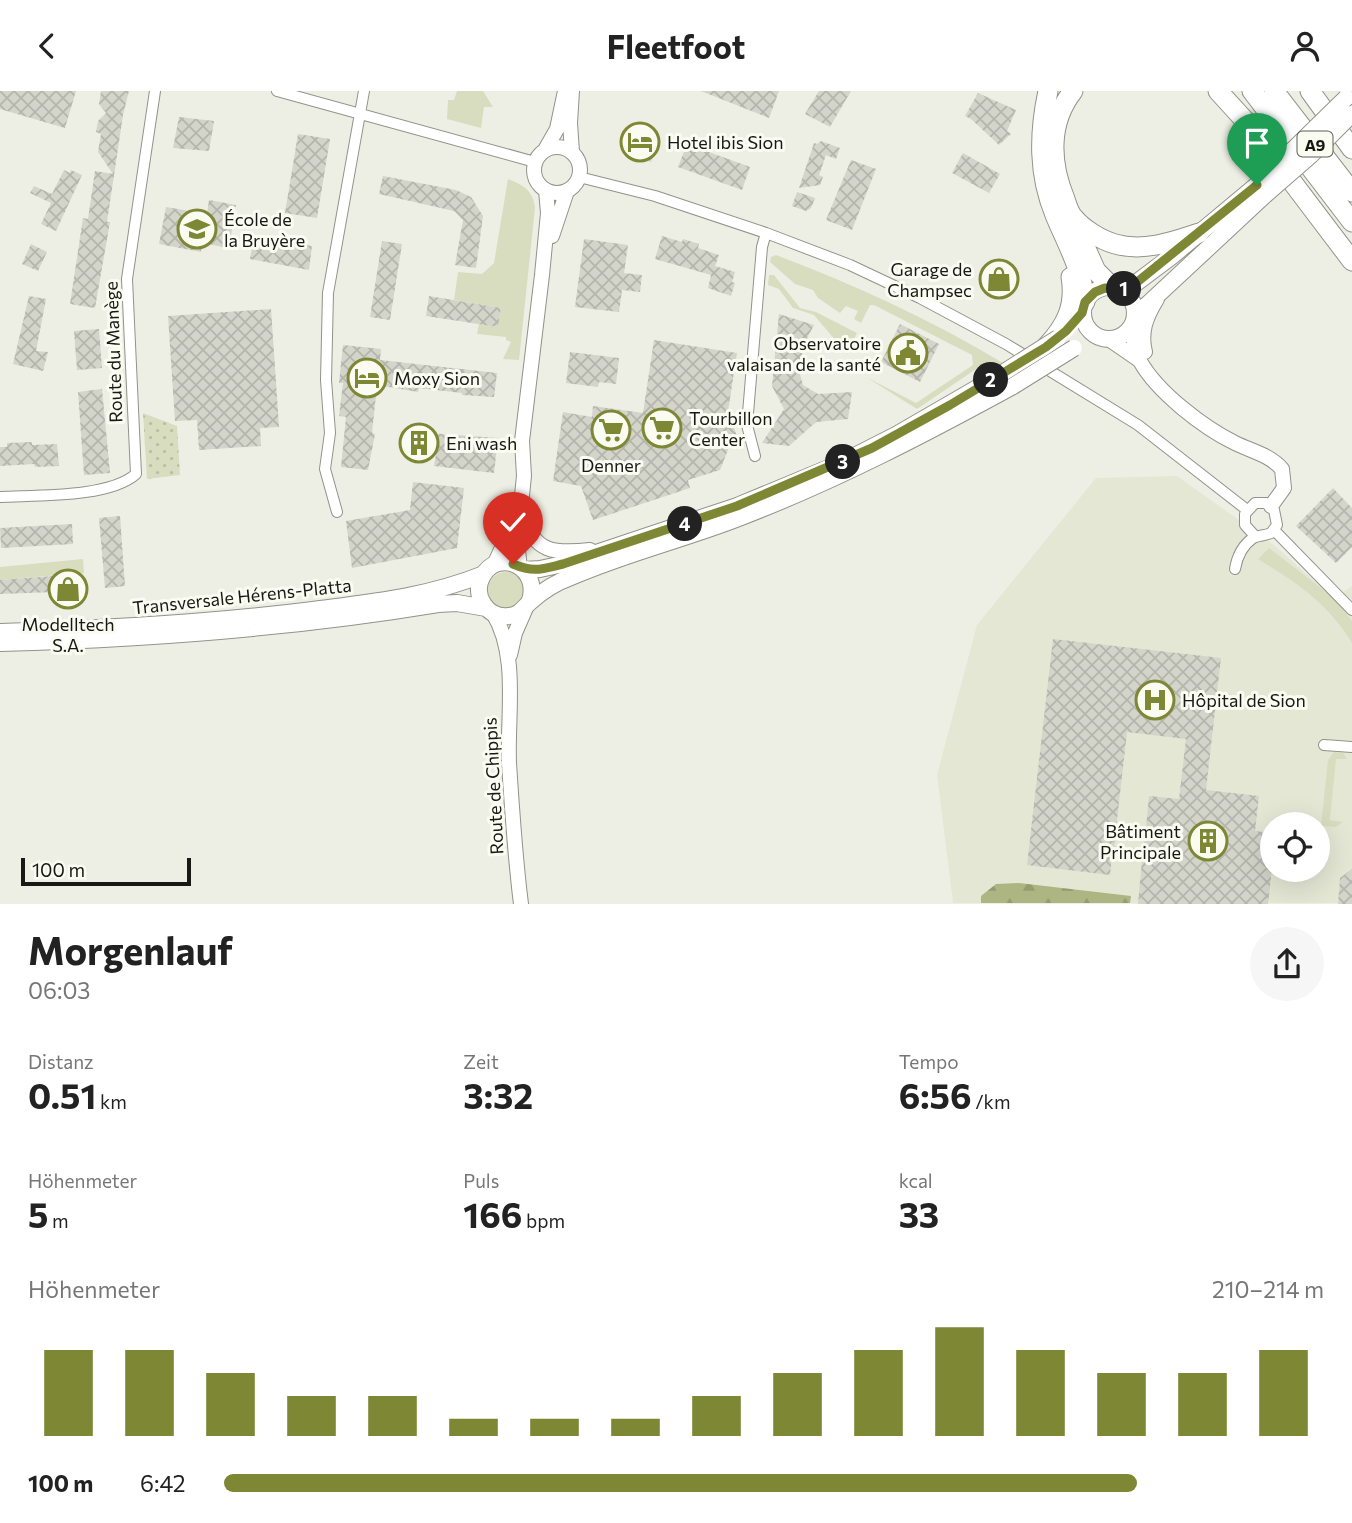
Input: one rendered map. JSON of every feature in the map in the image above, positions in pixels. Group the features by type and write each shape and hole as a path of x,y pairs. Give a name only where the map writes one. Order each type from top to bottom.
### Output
{"highway":[{"path":"1048,91 1041,129 1042,163 1049,198 1096,271 1116,289"},
{"path":"1053,340 1068,317 1073,293 1054,153 1058,118 1073,91"},
{"path":"1218,91 1249,125 1352,261"},
{"name":"A9","path":"1252,91 1352,222"},
{"name":"A9","path":"1274,91 1352,192"},
{"path":"1310,91 1352,149"},
{"path":"1065,221 1106,241 1129,246 1154,246 1199,233"},
{"path":"1065,221 1081,273 1084,307"}],"main road":[{"path":"1261,190 1199,233 1136,283 1116,289 1100,289 1091,294 1084,307 1053,340 998,376 896,435 830,468 737,506 563,564 540,569 522,568 507,563 489,570 479,590 480,598 489,610 510,616 570,577 705,531 812,488 958,417 1074,348 1104,338 1121,337 1133,320 1165,287 1350,101"},
{"path":"1116,289 1132,302 1133,320"},
{"path":"1084,307 1086,327 1104,338"},
{"path":"522,568 532,585 527,605"},
{"name":"Transversale Hérens-Platta","path":"0,632 134,627 268,616 404,598 447,589 489,570"},
{"name":"Transversale Hérens-Platta","path":"0,643 225,632 438,604 467,604 489,610"}],"street":[{"name":"Route du Manège","path":"0,497 97,491 127,482 136,474 127,279 155,91"},
{"path":"277,91 535,162"},
{"path":"337,512 325,469 330,433 326,380 328,293 364,91"},
{"path":"565,91 557,129 535,162 535,177 546,190 556,193 567,191 579,177 579,164 572,152 572,91"},
{"path":"545,150 559,146 572,152"},
{"path":"579,177 654,196 766,233 868,273 920,298 1006,344 1138,425 1247,510"},
{"path":"489,570 508,533 516,463 522,442 548,213 546,190"},
{"path":"542,275 567,191"},
{"path":"755,456 747,425 762,247 766,233"},
{"path":"1155,380 1142,337 1144,323 1165,287"},
{"path":"1133,320 1133,337 1139,360"},
{"path":"1104,338 1139,360 1184,410 1212,430 1279,465 1284,473 1285,483 1271,506"},
{"path":"522,442 524,476 517,543 522,568"},
{"path":"1255,503 1271,506 1278,520 1274,530 1266,536 1255,536 1245,525 1247,510 1255,503"},
{"path":"520,509 530,533 547,549 554,552 602,549"},
{"path":"1274,530 1352,610"},
{"path":"1235,569 1237,556 1255,536"},
{"name":"Route de Chippis","path":"508,666 515,633 527,605"},
{"name":"Route de Chippis","path":"489,610 501,630 508,666 509,762 521,904"},
{"path":"1324,745 1352,747"}],"shaded area":[{"path":"457,91 483,91 493,107 484,107 481,128 447,119 448,100 454,100"},
{"path":"508,179 526,189 535,208 519,360 503,359 511,342 506,340 506,337 477,334 479,324 498,327 501,308 454,300 458,272 482,274 494,263"},
{"path":"776,255 892,304 1003,363 985,363 917,409 866,377 916,403 973,365 972,355 874,305 870,305 861,323 854,319 858,311 846,306 840,313 818,298 813,290 795,284 770,262 771,257"},
{"path":"769,275 774,275 800,308 816,312 857,333 847,354 814,315 793,308 779,289 768,285"},
{"path":"143,413 177,426 180,475 147,479"},
{"name":"Hôpital de Sion","path":"1177,476 1274,545 1334,598 1352,586 1352,903 953,903 937,775 977,625 1096,478"},
{"path":"1269,548 1334,598 1352,621 1352,643 1333,616 1311,595 1258,559"},
{"path":"83,559 84,573 0,580 0,567"},
{"path":"506,572 519,577 524,590 519,603 506,608 493,603 488,590 493,577"},
{"path":"1334,752 1343,753 1347,759 1336,759 1330,820 1330,812 1322,812 1328,760"},
{"path":"1330,820 1343,822 1336,827 1330,827"}],"green space":[{"path":"1019,883 1131,896 1130,903 981,903 981,896 996,884"}],"building":[{"path":"0,91 76,91 65,128 0,109"},
{"path":"101,91 129,91 123,115 107,222 110,222 95,308 70,304 83,218 88,219 95,171 113,174 98,152 101,134 96,132 98,121 106,113 99,104"},
{"path":"701,91 779,91 769,118"},
{"path":"819,91 851,91 830,127 805,114"},
{"path":"978,93 1016,110 1007,131 1011,134 999,145 965,116"},
{"path":"179,117 214,121 209,151 173,148"},
{"name":"Hotel ibis Sion","path":"628,126 660,137 651,162 630,155 632,151 621,148"},
{"path":"298,134 330,139 317,218 285,213"},
{"path":"821,141 840,148 836,159 826,155 819,175 823,177 820,185 799,188 814,143"},
{"path":"687,144 750,167 742,190 678,167"},
{"path":"963,153 1000,174 989,193 952,173"},
{"path":"851,160 876,169 852,230 826,220"},
{"path":"64,170 82,175 56,231 41,224 51,203 30,193 34,186 52,194"},
{"path":"383,176 456,190 471,197 483,216 476,268 455,265 463,220 454,211 379,194"},
{"path":"797,192 815,198 811,208 806,211 792,206"},
{"name":"École de la Bruyère","path":"209,200 236,205 229,248 202,243 201,252 159,244 166,207 207,214"},
{"path":"254,236 312,246 309,270 250,259"},
{"path":"662,236 699,244 698,248 719,255 715,266 735,272 731,296 708,288 711,275 655,259"},
{"path":"584,239 628,245 624,273 642,275 640,292 622,290 619,312 575,307"},
{"path":"382,241 402,244 390,320 370,317"},
{"path":"31,244 47,252 38,271 22,264"},
{"path":"29,296 46,299 36,351 48,352 43,371 13,364"},
{"path":"429,296 501,308 498,327 426,316"},
{"path":"271,309 279,427 260,428 261,446 199,450 197,420 175,421 168,316"},
{"path":"779,314 814,325 804,344 799,371 803,385 818,394 852,392 848,419 816,422 789,446 762,443 784,409 772,386"},
{"path":"900,324 939,344 920,382 881,362"},
{"path":"99,329 102,368 77,370 74,331"},
{"name":"Tourbillon Center","path":"654,340 737,353 728,411 737,436 733,437 720,470 688,480 690,488 593,520 581,486 553,481 563,412 592,417 593,406 643,413"},
{"path":"343,345 381,349 380,360 497,373 494,397 419,388 418,392 377,385 372,433 375,434 368,470 341,467 346,417 339,416 343,383 339,383"},
{"path":"570,352 619,358 616,384 599,382 598,387 566,383"},
{"path":"102,389 110,473 84,475 78,392"},
{"path":"414,432 498,438 494,473 434,466 436,454 412,452"},
{"path":"32,442 32,445 57,444 59,466 0,466 0,447 7,447 7,443"},
{"path":"413,482 464,488 457,548 352,568 346,521 410,510"},
{"path":"1333,488 1352,508 1352,547 1336,563 1296,526"},
{"path":"120,516 125,586 105,588 99,518"},
{"path":"72,524 73,544 1,548 0,528"},
{"path":"80,574 82,591 0,594 0,580"},
{"path":"1053,639 1221,658 1206,790 1259,796 1255,831 1260,832 1260,882 1270,882 1268,904 1138,904 1142,860 1112,856 1110,875 1027,865","holes":["1127,732 1186,739 1179,799 1149,796 1144,849 1114,846"]},
{"path":"1352,869 1352,904 1338,904 1340,878"}],"place":[{"name":"Hotel ibis Sion","path":"640,142"},
{"name":"École de la Bruyère","path":"197,229"},
{"name":"Garage de Champsec","path":"999,279"},
{"name":"Observatoire valaisan de la santé","path":"908,353"},
{"name":"Moxy Sion","path":"367,378"},
{"name":"Tourbillon Center","path":"662,428"},
{"name":"Denner","path":"611,430"},
{"name":"Eni wash","path":"419,443"},
{"name":"Modelltech S.A.","path":"68,589"},
{"name":"Hôpital de Sion","path":"1155,700"},
{"name":"Bâtiment Principale","path":"1208,841"}],"route":[{"path":"513,564 524,570 563,564 737,506 872,448 1046,347 1066,331 1082,313 1091,294 1105,288 1120,290 1136,283 1257,185"}]}
